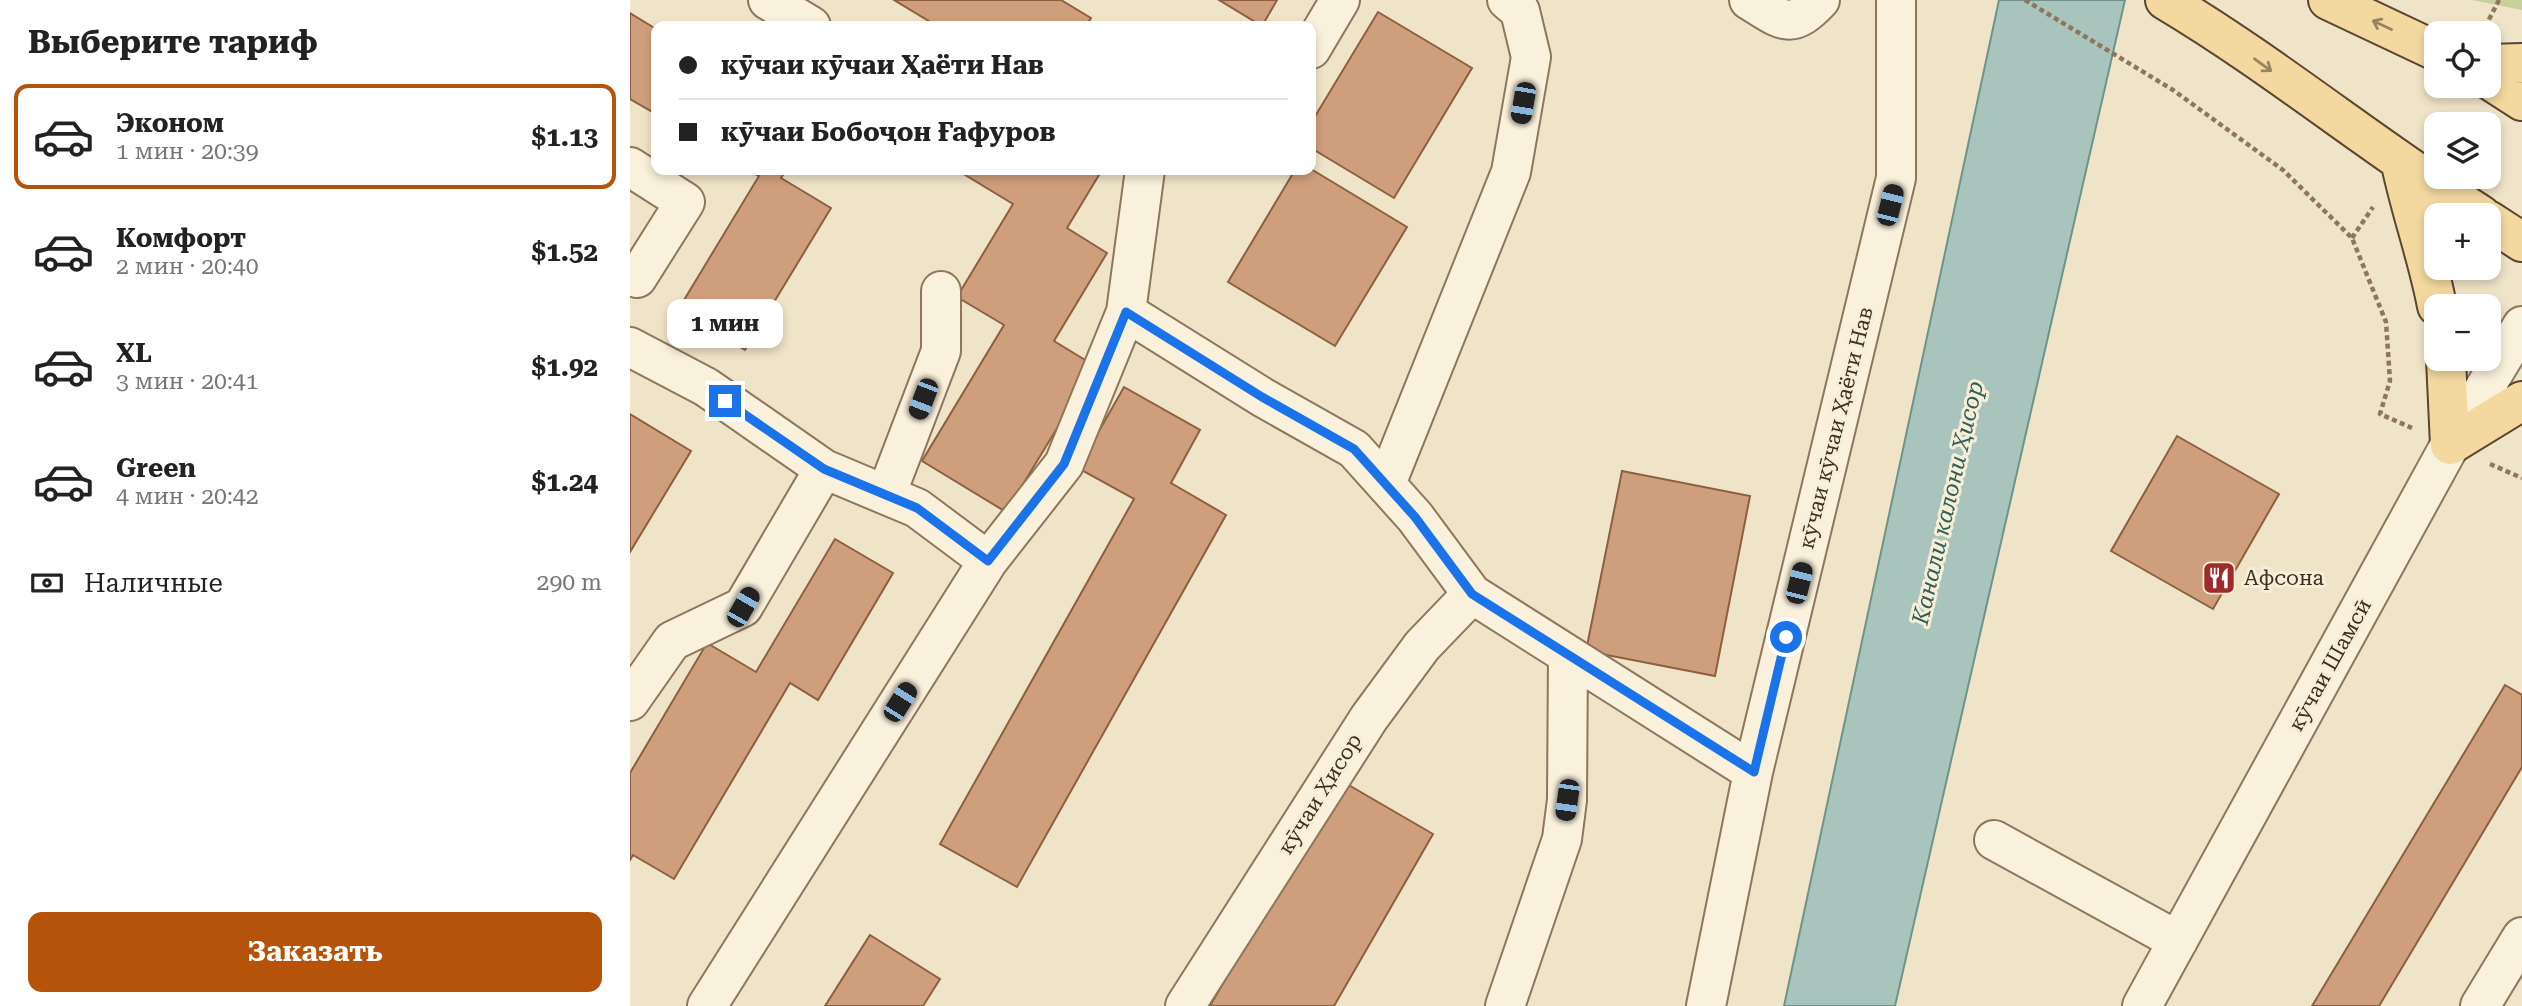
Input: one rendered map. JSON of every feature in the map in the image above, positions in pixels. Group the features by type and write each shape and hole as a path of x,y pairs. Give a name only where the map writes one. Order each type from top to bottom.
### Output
{"main road":[{"path":"2165,0 2207,25 2401,164 2462,203"},
{"path":"2328,0 2424,45"},
{"path":"2501,63 2522,62"},
{"path":"2501,88 2522,102"},
{"path":"2401,164 2434,294"},
{"path":"2501,228 2522,242"},
{"path":"2447,371 2450,446 2522,401"}],"street":[{"path":"768,0 803,21"},
{"path":"1316,40 1339,0"},
{"path":"1386,484 1511,172 1531,57 1520,11 1507,0"},
{"path":"1749,0 1785,22 1802,19 1820,0"},
{"name":"кӯчаи кӯчаи Ҳаёти Нав","path":"1706,1006 1754,772 1896,178 1896,0"},
{"path":"630,167 685,202 637,278"},
{"path":"707,1006 988,561 1064,464 1126,312 1144,175"},
{"path":"886,495 941,351 941,291"},
{"path":"1126,312 1262,397 1354,449 1415,517 1472,594 1754,772"},
{"name":"кӯчаи Шамсӣ","path":"2142,1006 2450,446 2522,326"},
{"path":"630,347 706,387 824,469 917,508 988,561"},
{"path":"630,701 672,641 743,607 824,469"},
{"name":"кӯчаи Ҳисор","path":"1185,1006 1369,718 1422,646 1472,594"},
{"path":"1505,1006 1562,839 1567,800 1568,655"},
{"path":"1994,839 2178,941"},
{"path":"2480,1006 2522,937"}],"path":[{"path":"2025,0 2174,90 2283,170 2352,238 2386,322 2390,381 2380,414 2522,478"},
{"path":"2488,21 2499,0"}],"green space":[{"path":"2472,0 2522,0 2522,10"}],"water":[{"name":"Канали калони Ҳисор","path":"1999,0 2125,0 1895,1006 1784,1006"}],"building":[{"path":"894,0 1061,0 1091,18 1089,21 929,21"},
{"path":"1219,0 1277,0 1265,21 1254,21"},
{"path":"1378,12 1472,68 1394,198 1316,151 1316,115"},
{"path":"630,13 651,26 651,111 630,99"},
{"path":"1316,172 1407,227 1335,346 1228,282 1292,175 1316,175"},
{"path":"783,175 781,178 831,208 745,350 678,310 759,176"},
{"path":"965,175 1099,175 1067,228 1107,253 1054,341 1095,366 1006,512 922,461 1004,325 957,297 1013,204"},
{"path":"1124,387 1200,430 1171,483 1226,515 1017,887 940,844 1134,499 1078,468"},
{"path":"630,414 691,451 630,552"},
{"path":"2177,436 2279,494 2213,609 2111,551"},
{"path":"1622,471 1750,496 1715,676 1586,651"},
{"path":"835,539 893,573 818,700 790,683 674,879 633,855 630,860 630,773 707,643 756,672"},
{"path":"2505,685 2522,695 2522,767 2379,1006 2312,1006"},
{"path":"1340,780 1433,834 1334,1006 1210,1006"},
{"path":"870,935 940,979 923,1006 825,1006"}],"place":[{"name":"Афсона","path":"2219,578"}],"route":[{"path":"725,401 824,469 917,508 988,561 1064,464 1126,312 1262,397 1354,449 1415,517 1472,594 1754,772 1786,637"}]}
